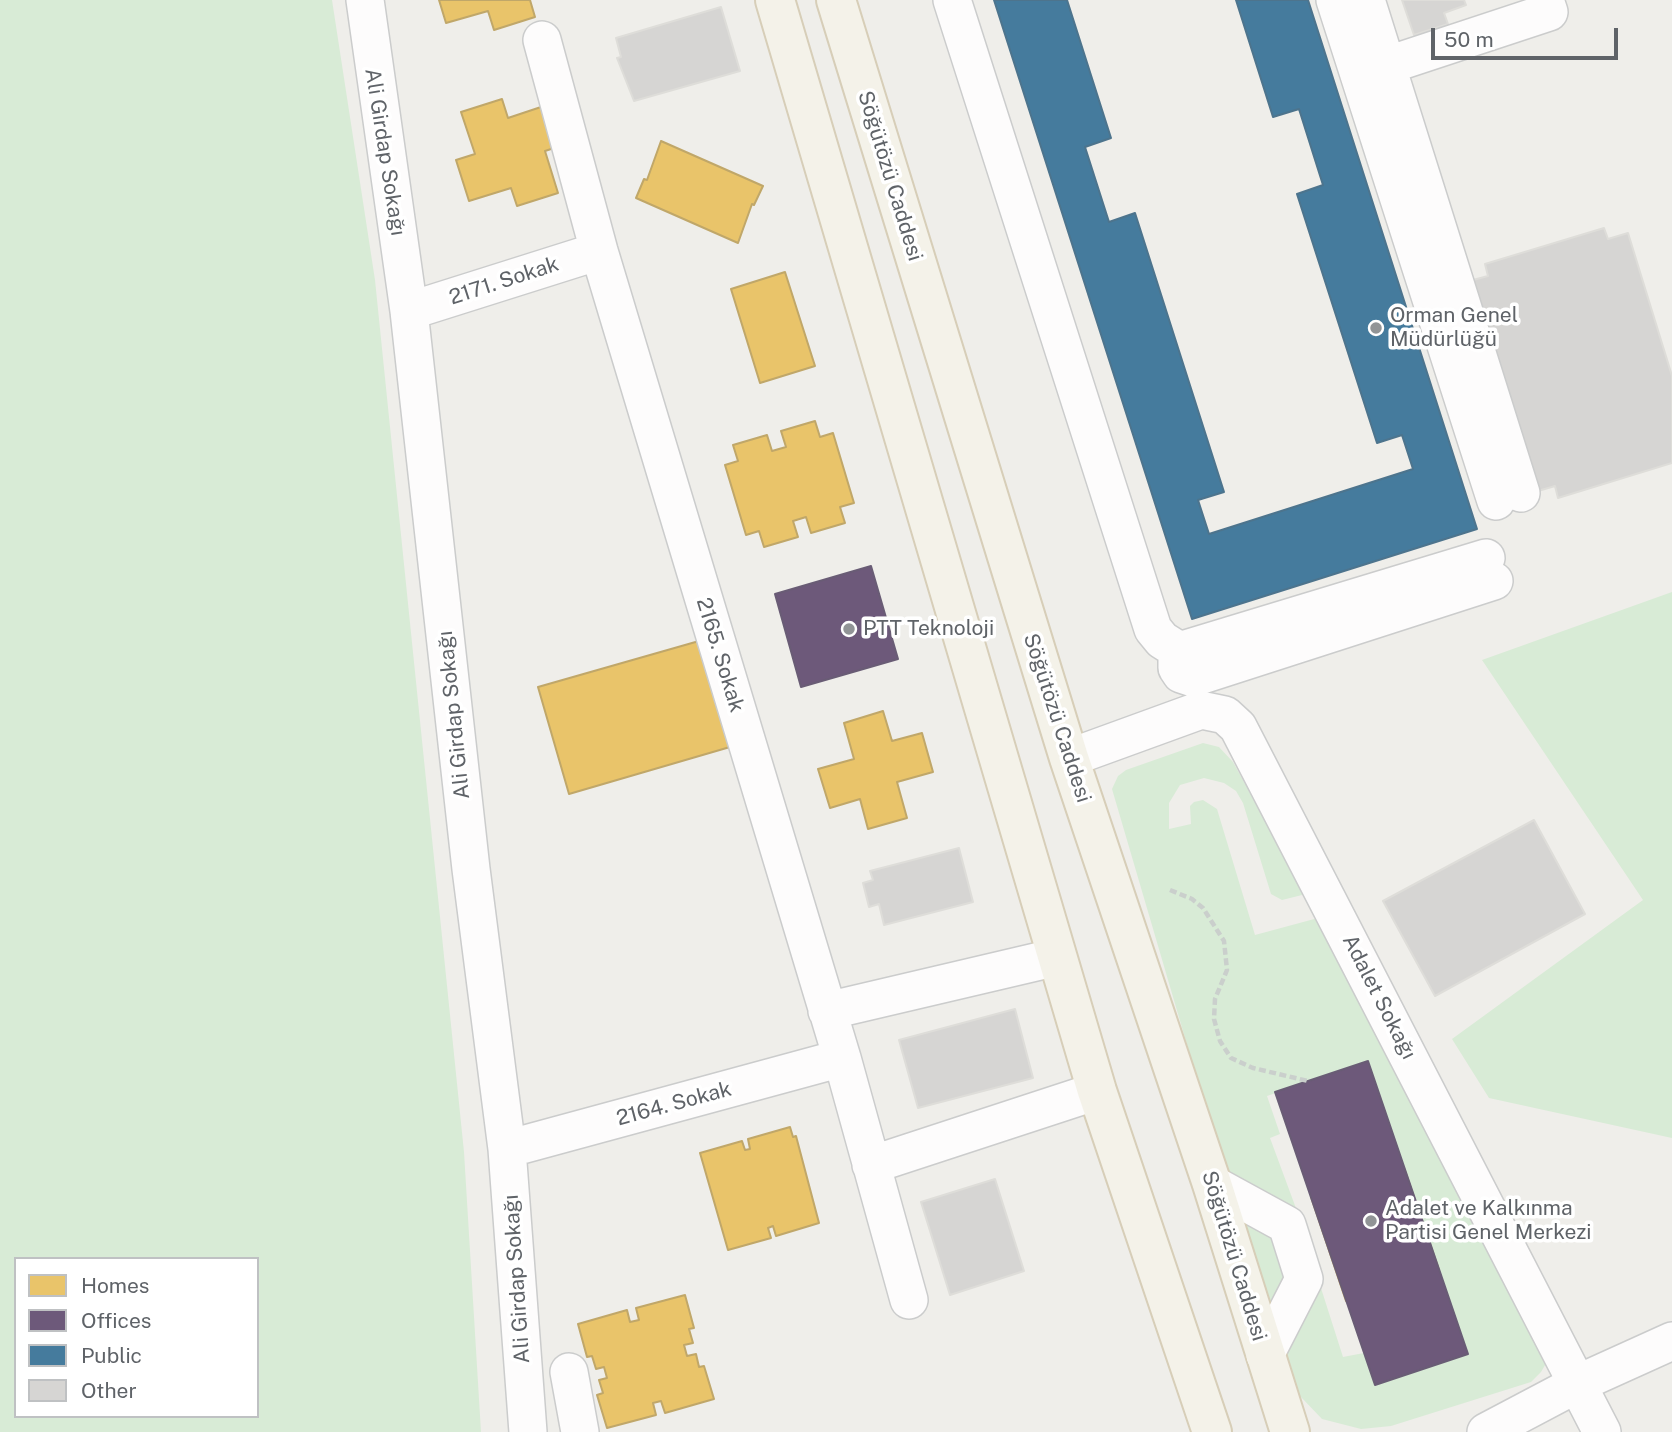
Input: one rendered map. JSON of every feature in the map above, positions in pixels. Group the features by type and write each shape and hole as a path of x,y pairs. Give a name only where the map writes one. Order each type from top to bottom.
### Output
{"main road":[{"path":"775,0 1097,1091 1212,1432"},
{"name":"Söğütözü Caddesi","path":"836,0 1069,758 1212,1184 1290,1432"}],"street":[{"name":"Ali Girdap Sokağı","path":"365,0 370,53 409,311 471,869 507,1149 528,1432"},
{"path":"952,0 1153,629 1162,640 1181,652 1490,570"},
{"path":"1335,0 1373,70 1508,497"},
{"path":"1366,0 1373,70"},
{"path":"1373,70 1549,12 1545,0"},
{"name":"2165. Sokak","path":"542,40 599,251 842,1058 909,1300"},
{"name":"2171. Sokak","path":"409,311 599,251"},
{"name":"Adalet Sokağı","path":"1069,758 1201,710 1226,715 1238,727 1602,1432"},
{"path":"827,1012 1057,957"},
{"name":"2164. Sokak","path":"507,1149 842,1058"},
{"path":"871,1165 1097,1091"},
{"path":"1212,1184 1287,1225 1304,1279 1265,1355"},
{"path":"1486,1428 1672,1341"},
{"path":"569,1372 580,1432"}],"path":[{"path":"1170,890 1192,899 1203,908 1224,941 1227,970 1215,999 1214,1019 1220,1041 1231,1058 1253,1068 1308,1081"}],"green space":[{"path":"0,0 332,0 375,280 464,1152 481,1432 0,1432"},
{"path":"1672,592 1672,1138 1489,1098 1452,1039 1643,900 1482,660"},
{"path":"1203,743 1219,747 1233,762 1306,894 1282,900 1271,894 1243,803 1236,791 1224,783 1204,778 1180,785 1169,803 1169,829 1191,824 1190,806 1194,802 1203,800 1217,809 1255,935 1318,918 1551,1355 1531,1382 1391,1426 1361,1429 1322,1419 1300,1396 1290,1377 1282,1351 1320,1285 1343,1357 1364,1353 1375,1385 1368,1061 1267,1096 1280,1134 1270,1138 1297,1211 1227,1181 1112,789 1118,776 1126,770"},
{"path":"1235,1205 1272,1227 1289,1281 1270,1313"}],"building: Homes":[{"path":"439,0 530,0 535,17 494,30 488,11 446,23"},
{"path":"502,99 508,118 550,104 563,145 545,151 558,193 517,206 511,188 469,201 456,160 475,154 461,112"},
{"path":"661,141 763,186 754,205 752,204 738,243 636,198 644,179 647,180"},
{"path":"785,272 815,366 760,383 731,289"},
{"path":"815,421 820,437 833,433 854,503 840,507 845,523 811,533 806,517 793,521 798,537 764,547 759,531 746,535 725,465 738,461 733,445 767,435 772,451 786,447 781,431"},
{"path":"699,641 730,747 569,794 538,687"},
{"path":"883,711 892,741 922,733 933,772 897,782 907,818 868,829 860,799 830,808 818,769 854,759 844,723"},
{"path":"790,1127 793,1137 796,1136 819,1223 776,1236 773,1226 768,1228 771,1238 728,1250 700,1153 742,1141 745,1150 750,1149 748,1139"},
{"path":"1404,1168 1439,1270 1346,1301 1311,1197"},
{"path":"685,1295 694,1328 689,1329 693,1343 684,1345 687,1356 696,1354 699,1367 704,1366 714,1399 665,1413 661,1401 653,1403 656,1415 607,1428 597,1395 603,1393 599,1380 607,1378 604,1367 596,1369 592,1356 587,1357 578,1324 627,1310 630,1322 639,1320 636,1308"}],"building: Offices":[{"path":"871,566 898,659 801,687 775,594"},
{"name":"Adalet ve Kalkınma Partisi Genel Merkezi","path":"1368,1061 1468,1354 1375,1385 1275,1092"}],"building: Public":[{"name":"Orman Genel Müdürlüğü","path":"994,0 1067,0 1111,138 1085,147 1109,222 1135,213 1224,492 1198,500 1209,534 1413,469 1402,435 1377,443 1297,194 1323,185 1299,109 1273,117 1236,0 1308,0 1477,529 1192,619"}],"building: Other":[{"path":"1402,0 1464,0 1466,5 1444,13 1448,24 1414,35"},
{"path":"721,7 740,71 634,101 617,58 621,57 616,38"},
{"path":"1604,228 1608,239 1628,233 1672,376 1672,463 1558,498 1555,486 1538,491 1473,280 1488,276 1485,264"},
{"path":"1534,820 1585,914 1435,996 1383,901"},
{"path":"959,848 973,902 884,925 879,904 869,907 863,883 873,880 870,871"},
{"path":"1015,1009 1033,1078 918,1108 899,1040"},
{"path":"995,1179 1024,1271 950,1295 921,1202"}],"place":[{"name":"Orman Genel Müdürlüğü","path":"1376,328"},
{"name":"PTT Teknoloji","path":"849,629"},
{"name":"Adalet ve Kalkınma Partisi Genel Merkezi","path":"1371,1221"}]}
